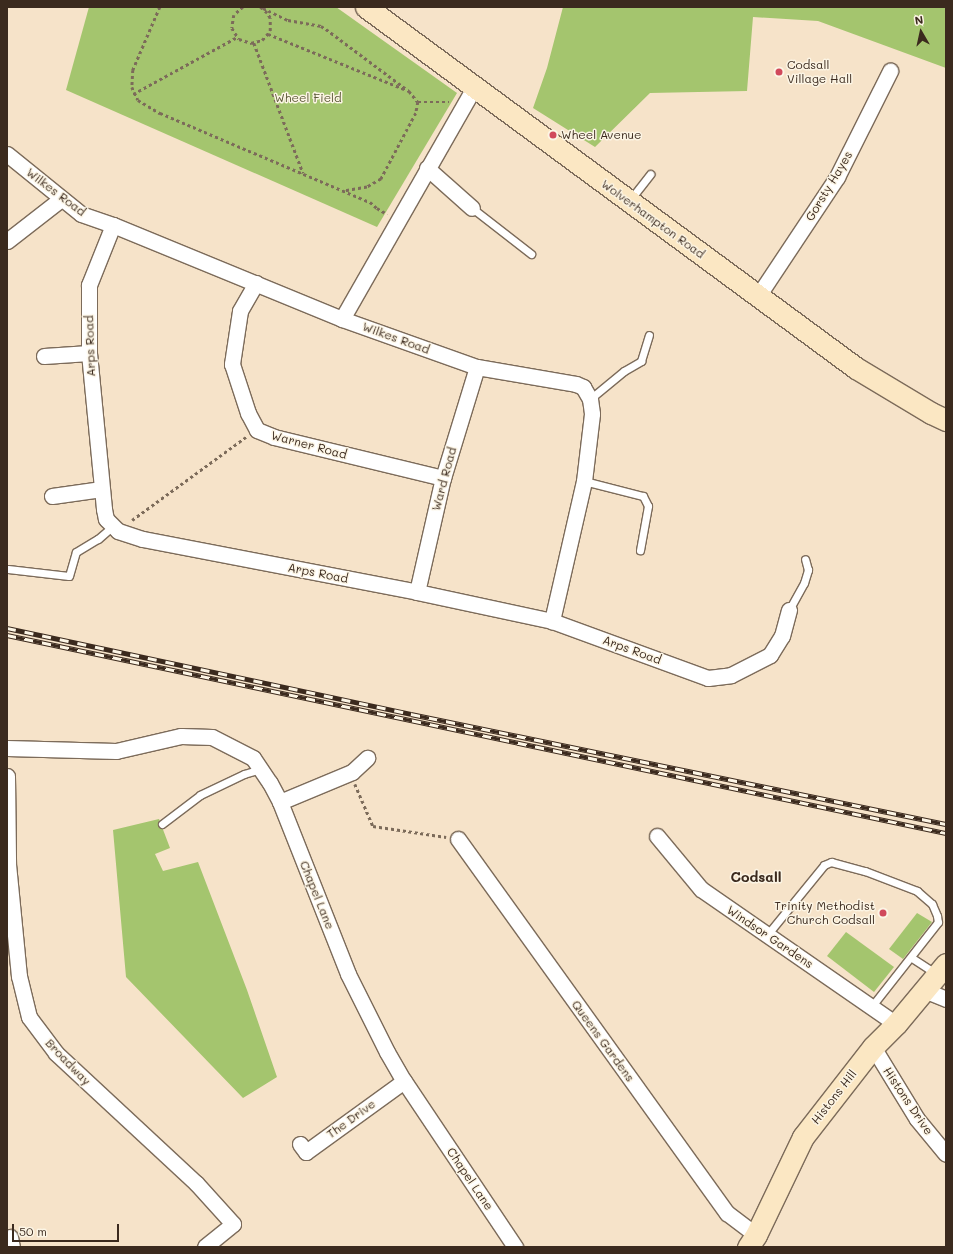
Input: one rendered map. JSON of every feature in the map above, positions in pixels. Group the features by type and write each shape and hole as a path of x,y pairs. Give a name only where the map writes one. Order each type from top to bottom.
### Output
{"street":[{"name":"Wolverhampton Road","path":"366,7 470,95 629,202 856,368 946,420"},
{"name":"Gorsty Hayes","path":"758,296 837,177 890,71"},
{"path":"342,319 470,95"},
{"name":"Wilkes Road","path":"7,154 81,214 113,225 342,319 477,367 576,384 583,387 590,399"},
{"path":"427,168 472,208"},
{"path":"7,241 61,199"},
{"name":"Arps Road","path":"113,225 89,285 89,353 106,519 115,529 142,539 416,592 552,621 708,678 731,675 770,655 782,636 789,610"},
{"name":"Warner Road","path":"256,283 240,311 232,364 248,412 257,430 274,437 443,478"},
{"path":"44,356 89,353"},
{"name":"Ward Road","path":"416,592 443,478 477,367"},
{"path":"552,621 584,481 592,414 590,399"},
{"path":"52,496 102,489"},
{"name":"Chapel Lane","path":"7,748 116,751 181,736 212,737 253,758 270,783 280,802 348,974 387,1052 404,1081 515,1247"},
{"path":"280,802 352,772 366,758"},
{"name":"Broadway","path":"7,776 8,864 18,976 29,1017 56,1053 196,1183 233,1224 205,1247"},
{"name":"Windsor Gardens","path":"656,836 701,889 896,1024"},
{"name":"Queens Gardens","path":"458,839 727,1213 752,1241"},
{"name":"Histons Hill","path":"752,1241 803,1137 873,1047 896,1024 942,969"},
{"path":"924,990 946,999"},
{"name":"Histons Drive","path":"873,1047 918,1119 946,1154"},
{"name":"The Drive","path":"300,1144 306,1152 404,1081"}],"lane":[{"path":"629,202 650,174"},
{"path":"472,208 531,254"},
{"path":"590,399 624,371 642,361 649,335"},
{"path":"584,481 643,496 648,506 640,550"},
{"path":"8,568 69,576 76,552 115,529"},
{"path":"789,610 804,583 808,570 805,559"},
{"path":"162,824 200,795 244,774 260,769"},
{"path":"768,935 824,865 831,862 865,871 917,891 932,904 938,922 912,958 872,1006"},
{"path":"912,958 942,969"}],"path":[{"path":"160,7 134,66 131,79 134,94 147,106 160,113 370,202 377,208 398,220"},
{"path":"243,7 234,15 232,28 237,37 244,42 254,43 262,40 268,34 271,24 270,18 261,8"},
{"path":"261,8 288,20 320,26 326,29 409,91 418,102 416,113 381,179 367,187 345,191"},
{"path":"268,34 409,91"},
{"path":"134,94 237,37"},
{"path":"254,43 303,173"},
{"path":"418,102 470,95"},
{"path":"115,529 257,430"},
{"path":"353,779 373,826 458,839"}],"green space":[{"name":"Wheel Field","path":"89,7 336,7 457,93 377,227 66,90"},
{"path":"563,7 946,7 946,68 818,21 753,17 747,91 650,93 595,147 533,108 547,68"},
{"path":"159,819 170,848 155,854 163,871 198,862 247,990 277,1077 243,1098 126,977 113,830"},
{"path":"917,913 932,922 903,959 889,949"},
{"path":"846,932 894,967 874,992 827,956"}],"railway":[{"path":"7,628 411,714 946,824"},
{"path":"7,635 946,833"}],"place":[{"name":"Codsall Village Hall","path":"779,72"},
{"name":"Wheel Avenue","path":"553,135"},
{"name":"Trinity Methodist Church Codsall","path":"883,913"}],"district":[{"name":"Codsall","path":"756,877"}]}
